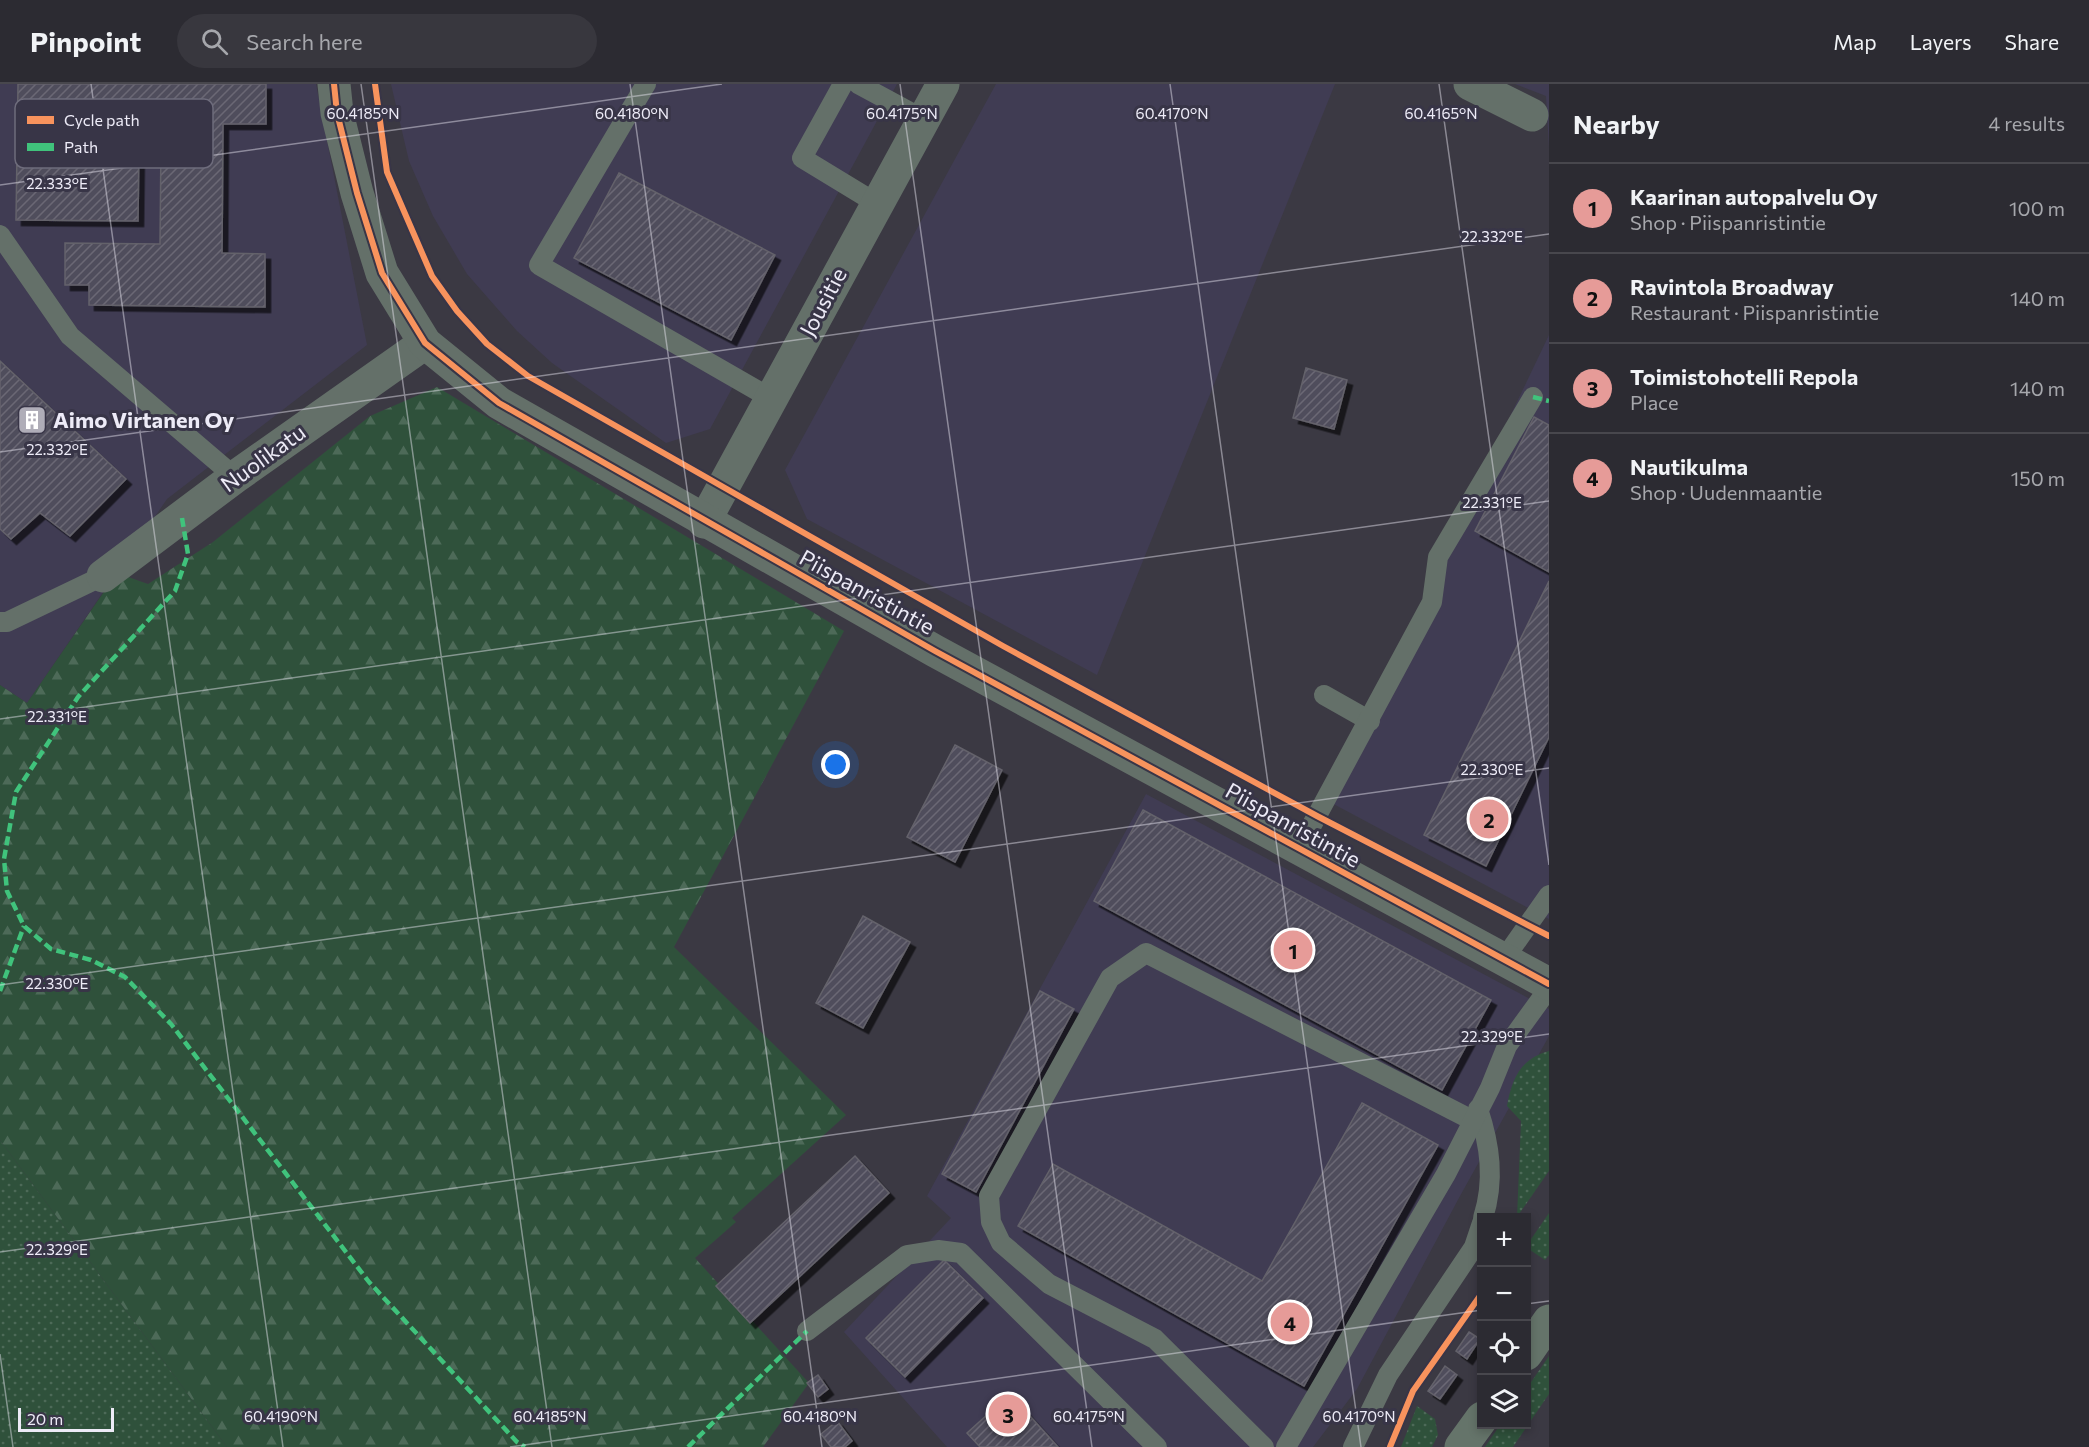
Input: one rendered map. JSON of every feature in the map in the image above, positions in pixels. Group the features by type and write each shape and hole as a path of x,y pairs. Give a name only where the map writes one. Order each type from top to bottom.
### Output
{"main road":[{"path":"1531,1348 1549,1321"},
{"path":"1461,1447 1477,1425"}],"street":[{"name":"Piispanristintie","path":"334,84 337,113 357,193 382,273 425,343 499,403 704,522 1504,959 1549,986"},
{"name":"Jousitie","path":"704,522 876,203 943,84"},
{"path":"1470,84 1532,115"},
{"name":"Nuolikatu","path":"103,576 235,477 425,343"}],"lane":[{"path":"646,84 539,266 772,399"},
{"path":"843,84 802,158 876,203"},
{"path":"858,84 923,119"},
{"path":"0,235 70,336 235,477"},
{"path":"1299,849 1370,721 1432,602 1438,557 1533,397"},
{"path":"0,622 7,622 103,576"},
{"path":"1324,695 1370,721"},
{"path":"1504,959 1549,895"},
{"path":"1264,1447 1155,1339 1049,1284 1001,1243 992,1222 989,1196 1110,978 1146,953 1475,1114 1489,1143 1489,1177 1484,1213"},
{"path":"1286,1447 1446,1174 1508,1046 1549,986"},
{"path":"1353,1447 1388,1375 1474,1247 1477,1238"},
{"path":"807,1331 907,1255 938,1250 961,1253 1157,1447"}],"shaded area":[{"path":"0,84 316,84 367,345 167,499 27,703 0,685"},
{"path":"391,84 897,84 710,429 666,443 552,363 517,331 467,274 433,216 409,161"},
{"path":"996,84 1335,84 1097,675 807,519 785,470"},
{"path":"1515,84 1549,84 1549,148 1546,96"},
{"path":"1549,335 1549,919 1326,800"},
{"path":"1146,794 1549,1009 1549,1036 1357,1389 1313,1447 947,1447 844,1332 951,1218 927,1196"}],"green space":[{"path":"437,387 844,631 674,947 846,1115 732,1218 736,1222 695,1258 809,1383 763,1447 227,1447 0,1140 0,685 27,703 117,573 148,584 213,542 370,416"},
{"path":"1549,1051 1549,1171 1520,1213 1517,1213 1521,1121 1507,1106 1519,1071 1531,1059"},
{"path":"0,1140 227,1447 0,1447"},
{"path":"1549,1213 1549,1255 1545,1260 1531,1251 1531,1239"},
{"path":"1549,1356 1549,1394 1531,1420 1531,1382"},
{"path":"1417,1406 1435,1419 1438,1435 1432,1447 1401,1447"},
{"path":"1497,1429 1525,1429 1513,1447 1485,1447"}],"building":[{"path":"18,84 266,84 266,124 223,124 222,253 265,254 265,307 89,305 89,285 65,285 65,243 160,244 161,168 213,168 213,99 18,99"},
{"path":"17,168 139,168 138,221 16,220"},
{"path":"619,173 775,255 731,340 574,258"},
{"name":"Aimo Virtanen Oy","path":"0,361 126,479 70,536 40,513 11,539 0,529"},
{"path":"1306,368 1347,380 1334,429 1293,418"},
{"path":"1534,417 1549,425 1549,572 1475,531"},
{"path":"1549,581 1549,737 1486,866 1424,835"},
{"path":"955,745 1002,770 955,862 907,837"},
{"path":"1143,810 1491,1000 1442,1090 1094,901"},
{"path":"863,916 910,942 863,1028 816,1003"},
{"path":"1040,991 1074,1009 976,1192 942,1174"},
{"path":"1362,1103 1438,1145 1304,1386 1018,1226 1053,1164 1262,1281"},
{"path":"855,1156 889,1193 750,1323 716,1286"},
{"path":"944,1260 983,1298 905,1377 866,1338"},
{"path":"1469,1332 1477,1337 1477,1344 1467,1359 1456,1351"},
{"path":"1445,1366 1457,1375 1440,1399 1428,1391"},
{"path":"818,1375 828,1389 818,1397 807,1383"},
{"path":"1010,1394 1058,1447 980,1447 967,1433"},
{"path":"837,1421 852,1441 845,1447 831,1447 821,1434"}],"marked path":[{"path":"1533,397 1549,401"},
{"path":"182,518 188,554 175,591 78,697 16,792 4,859 7,891 24,926 51,949 91,960 125,977 171,1024 369,1282 517,1442 525,1447"},
{"path":"0,991 24,926"},
{"path":"688,1447 807,1331"}],"cycle path":[{"path":"334,84 337,113 357,193 382,273 425,343 499,403 935,651 1549,984"},
{"path":"375,84 387,172 432,276 457,311 487,344 528,376 1003,646 1317,816 1549,936"},
{"path":"1390,1447 1413,1391 1477,1300"}],"place":[{"name":"Aimo Virtanen Oy","path":"32,420"},
{"name":"Ravintola Broadway","path":"1489,819"},
{"name":"Kaarinan autopalvelu Oy","path":"1293,950"},
{"name":"Nautikulma","path":"1290,1322"},
{"name":"Toimistohotelli Repola","path":"1008,1414"}]}
